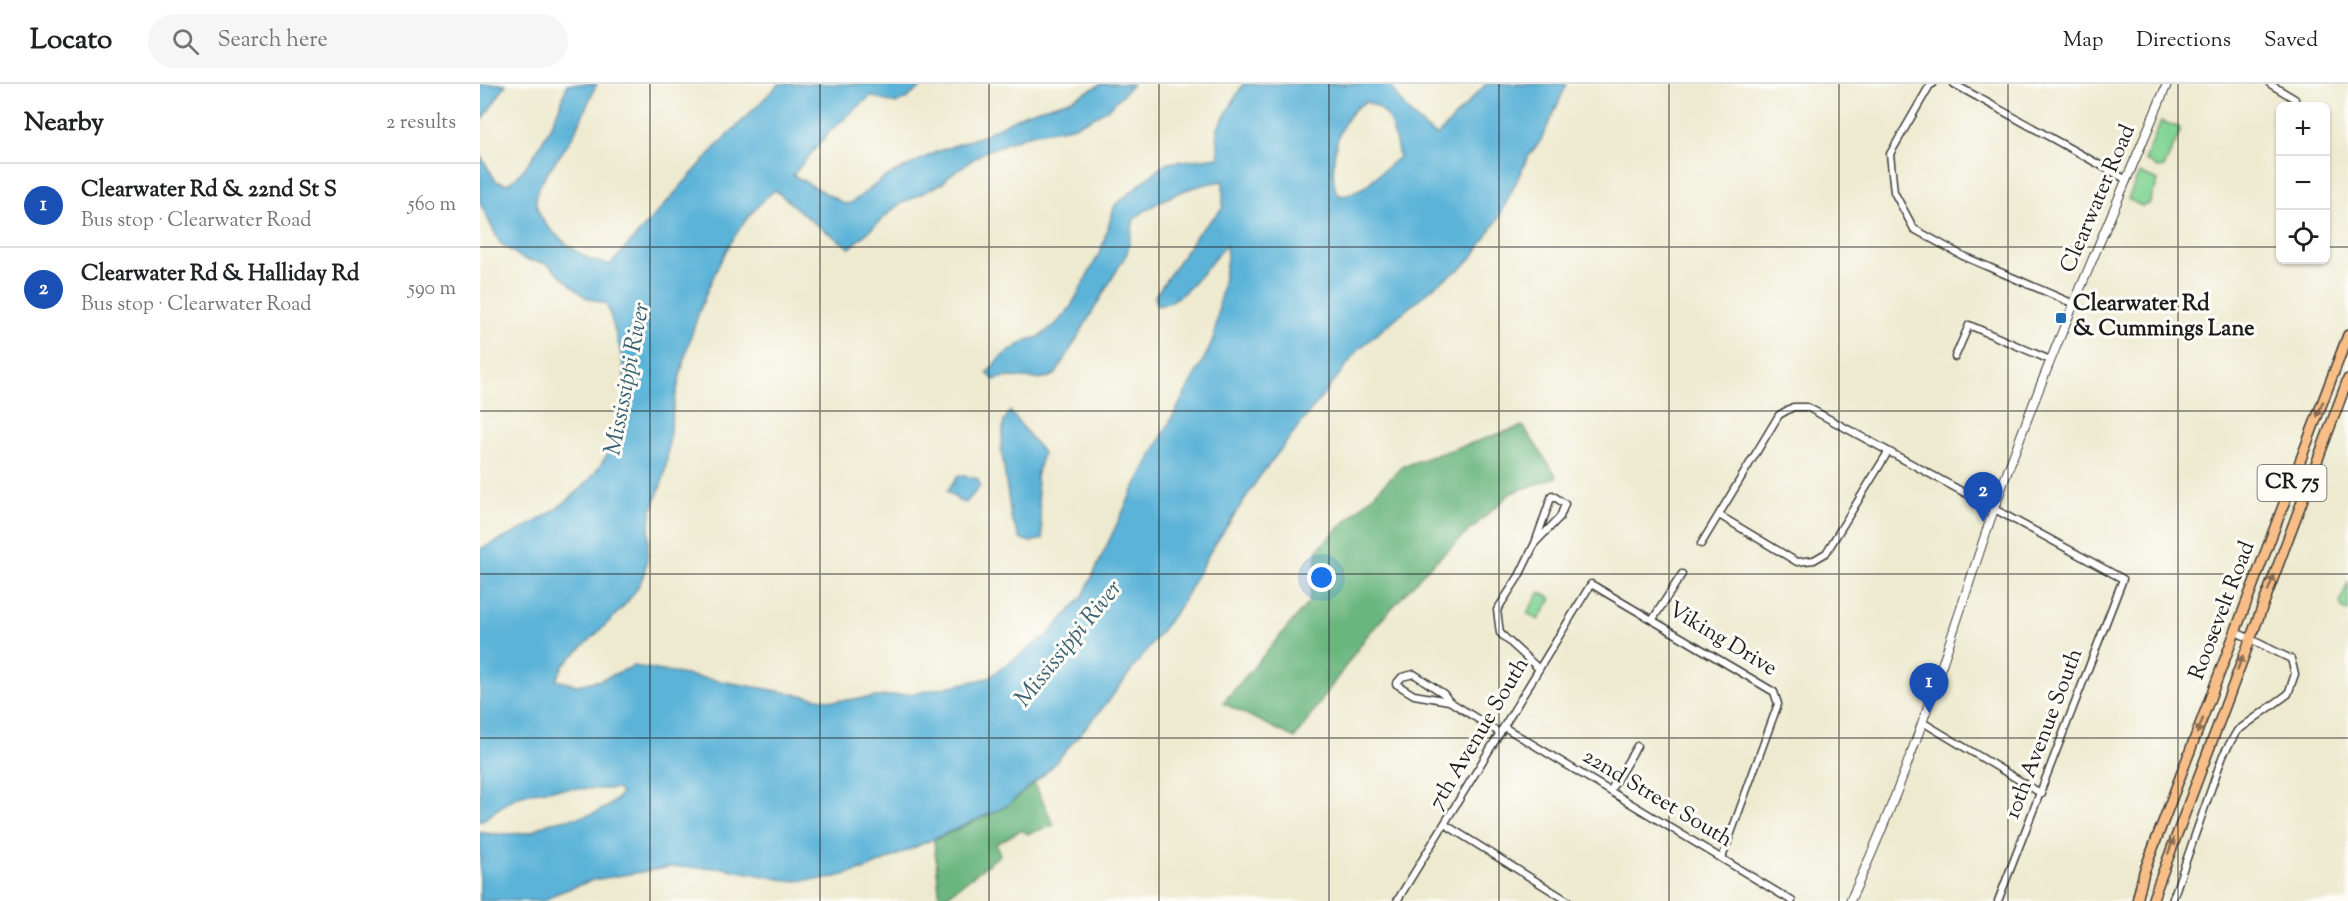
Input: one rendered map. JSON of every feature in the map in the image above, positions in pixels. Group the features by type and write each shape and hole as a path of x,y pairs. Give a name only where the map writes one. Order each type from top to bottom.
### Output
{"main road":[{"name":"Roosevelt Road","path":"2137,901 2144,872 2348,335"},
{"name":"Roosevelt Road","path":"2152,901 2348,379"}],"street":[{"path":"1933,84 1930,85 1890,154 1894,192 1914,229 1963,256 2074,303"},
{"path":"1954,84 2127,180"},
{"name":"Clearwater Road","path":"1850,901 1923,723 1995,508 2050,360 2167,84"},
{"path":"2270,84 2295,99"},
{"path":"1955,357 1969,325 2050,360"},
{"path":"1701,544 1779,415 1793,407 1808,407 1995,508"},
{"path":"1719,515 1797,562 1814,560 1826,553 1888,452"},
{"path":"1535,543 1560,517 1564,504 1552,495 1535,543 1519,576 1497,610 1500,633 1539,669"},
{"name":"10th Avenue South","path":"1995,508 2123,579 2042,794 1998,901"},
{"path":"1653,619 1682,574"},
{"name":"7th Avenue South","path":"1398,901 1591,584"},
{"name":"Viking Drive","path":"1591,584 1774,692 1778,704 1722,858"},
{"path":"2236,632 2250,638"},
{"name":"Roosevelt Road","path":"2172,901 2223,755 2237,730 2288,694 2295,674 2291,659 2250,638"},
{"path":"1414,674 1444,694 1449,701 1414,695 1400,689 1396,684 1404,676 1414,674"},
{"name":"22nd Street South","path":"1449,701 1610,791 1792,901"},
{"path":"1923,723 2042,794"},
{"path":"1610,791 1637,746"},
{"path":"1446,825 1568,901"}],"green space":[{"path":"2161,121 2180,128 2180,132 2164,167 2157,168 2145,160"},
{"path":"2139,173 2158,181 2149,204 2141,206 2128,199"},
{"path":"1523,426 1557,477 1511,493 1427,569 1366,637 1295,738 1223,703 1309,602 1318,549 1403,466"},
{"path":"2348,582 2348,612 2343,610 2340,604"},
{"path":"1540,592 1552,599 1538,620 1527,613"},
{"path":"1034,783 1054,825 1028,834 1021,830 996,844 1000,855 940,901 934,840 1005,807"}],"water":[{"path":"480,84 506,84 480,124"},
{"name":"Mississippi River","path":"567,84 597,84 571,139 540,186 536,198 538,211 548,227 573,249 590,259 611,264 717,146 779,84 925,84 906,99 895,104 871,96 831,130 793,175 845,204 851,203 884,178 936,152 982,136 1026,113 1070,100 1102,84 1133,84 1107,110 1086,121 1072,127 1031,134 984,152 949,176 943,183 897,206 850,248 814,223 775,190 755,209 737,232 722,259 708,288 687,348 672,413 665,472 652,511 647,559 642,578 623,607 563,666 556,680 577,685 600,680 634,666 835,701 918,693 988,678 1049,634 1083,596 1132,492 1214,336 1227,258 1226,245 1195,282 1177,298 1157,306 1155,296 1198,233 1223,208 1223,181 1176,194 1154,205 1134,219 1127,253 1056,374 1034,379 1010,377 994,380 987,373 1002,356 1027,340 1039,337 1056,324 1070,308 1101,250 1115,205 1166,163 1219,157 1217,130 1243,84 1391,84 1410,113 1437,136 1486,84 1567,84 1541,140 1528,157 1499,218 1474,255 1463,267 1436,285 1360,348 1260,476 1210,552 1180,606 1107,703 1049,770 1005,807 866,869 828,879 790,881 723,868 671,867 593,880 555,894 544,901 480,901 480,832 505,834 531,832 548,823 598,811 615,801 621,793 617,789 540,791 510,800 480,822 480,549 534,523 559,507 580,489 598,468 612,445 622,417 625,375 619,344 607,304 585,297 548,264 523,259 500,243 480,203 480,155 496,181 507,184 526,167 535,154 552,124","holes":["1366,102 1375,105 1387,116 1399,157 1364,187 1345,196 1337,194 1333,170 1341,129 1356,108"]},
{"path":"1010,411 1043,453 1036,477 1043,539 1031,542 1020,539 1011,517 1001,447 1004,421"},
{"path":"959,475 978,479 980,486 966,503 959,501 947,491"}],"place":[{"name":"Clearwater Rd & Cummings Lane","path":"2061,318"},
{"name":"Clearwater Rd & Halliday Rd","path":"1983,522"},
{"name":"Clearwater Rd & 22nd St S","path":"1929,713"}]}
